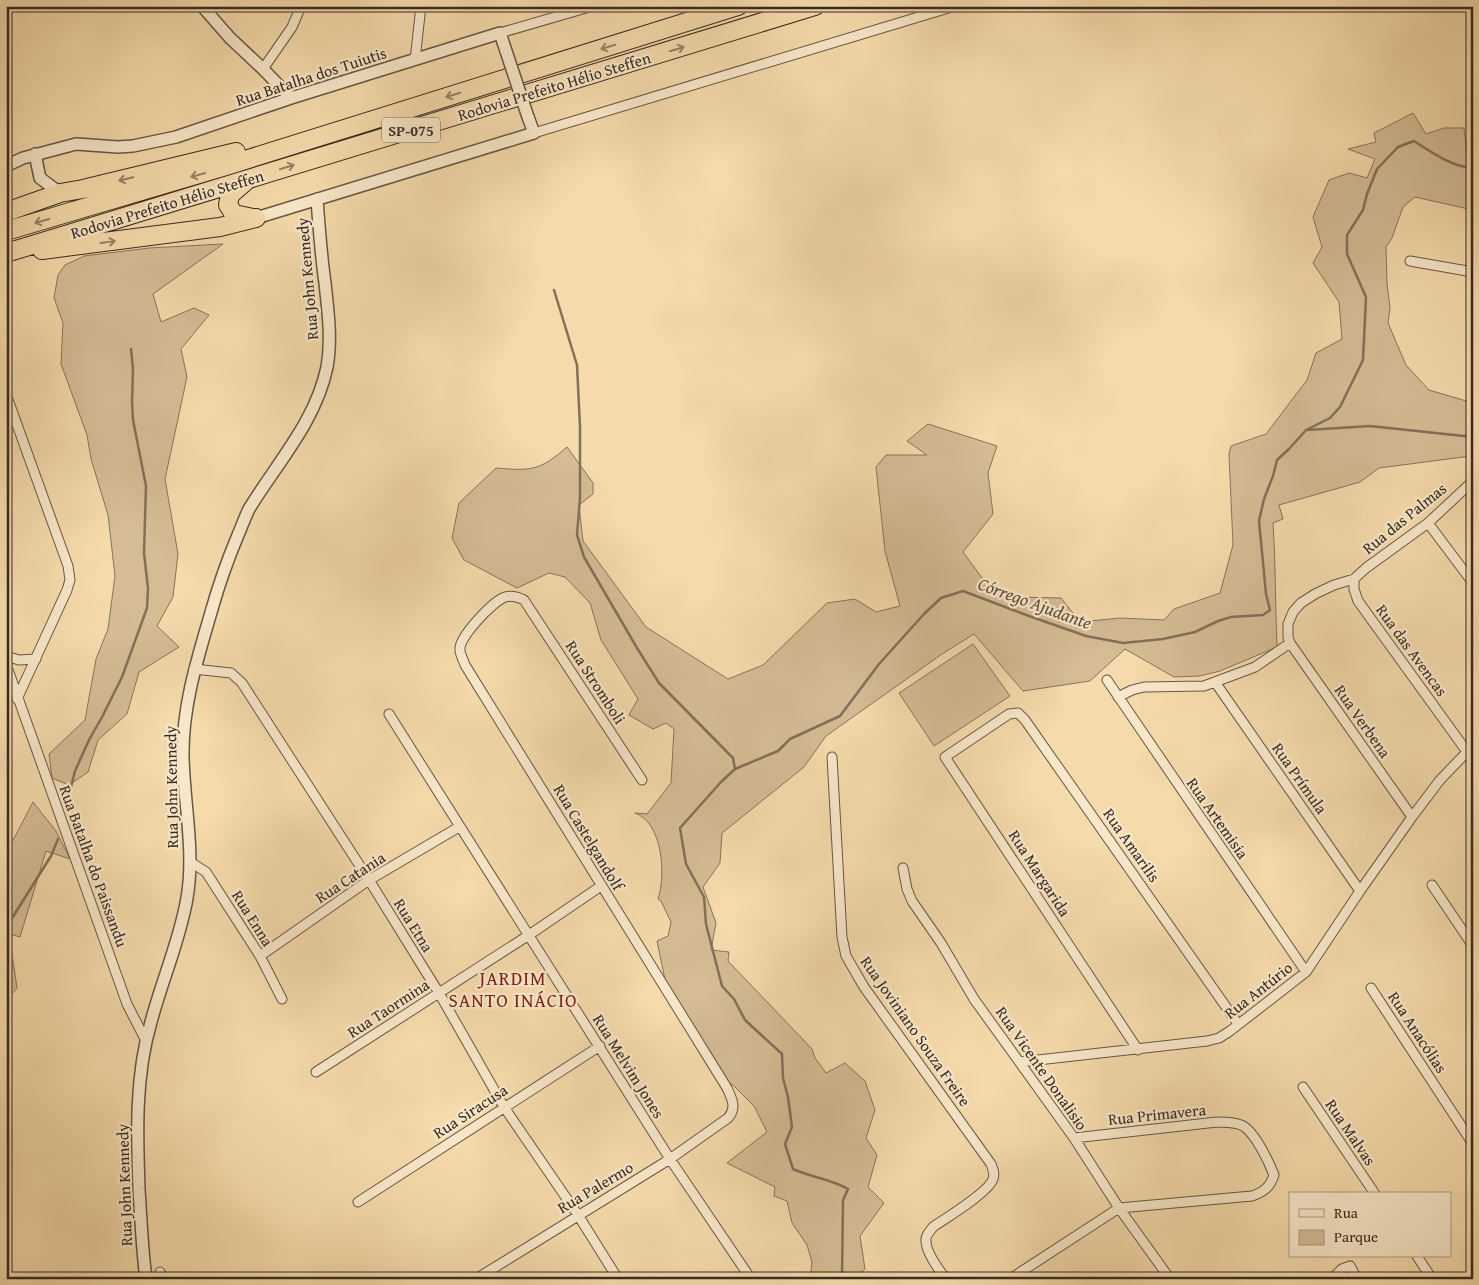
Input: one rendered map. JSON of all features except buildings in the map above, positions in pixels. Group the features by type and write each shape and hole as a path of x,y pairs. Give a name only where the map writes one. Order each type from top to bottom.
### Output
{"highway":[{"name":"Rodovia Prefeito Hélio Steffen","path":"6,231 229,166 738,6"},
{"name":"Rodovia Prefeito Hélio Steffen","path":"7,253 815,6"},
{"path":"6,212 60,193 234,152 310,139"},
{"path":"250,179 230,195 228,205 234,214 256,218"},
{"path":"7,253 48,250 220,227 256,218"}],"street":[{"path":"202,6 230,38 291,98"},
{"path":"263,69 292,27 301,6"},
{"path":"415,60 421,6"},
{"name":"Rua Batalha dos Tuiutis","path":"6,166 35,154 76,144 118,146 150,144 176,138 291,98 593,6"},
{"path":"256,218 955,6"},
{"path":"500,33 534,133"},
{"path":"34,201 40,178 35,154"},
{"path":"40,178 60,193"},
{"name":"Rua John Kennedy","path":"146,1279 142,1251 137,1135 138,1108 146,1041 187,898 189,861 183,757 184,732 194,669 212,606 229,557 248,512 286,456 311,412 320,393 327,367 329,323 317,199"},
{"path":"1410,261 1473,272"},
{"path":"6,394 70,572 67,590 17,699"},
{"name":"Rua das Palmas","path":"1354,579 1366,568 1428,523 1473,481"},
{"path":"1428,523 1473,584"},
{"path":"1118,697 1138,688 1194,686 1215,682 1255,666 1290,643 1288,624 1293,612 1301,603 1334,585 1354,579"},
{"name":"Rua das Avencas","path":"1354,579 1354,589 1358,601 1473,760"},
{"name":"Rua Castelgandolf","path":"524,600 515,596 505,597 493,604 462,639 459,650 465,665 728,1088 734,1106 728,1118"},
{"name":"Rua Stromboli","path":"524,600 642,780"},
{"name":"Rua Verbena","path":"1290,643 1412,817"},
{"path":"6,656 19,660 36,659"},
{"name":"Rua Batalha do Paissandu","path":"6,664 127,1004 146,1041"},
{"name":"Rua Etna","path":"194,669 231,673 242,683 369,880 439,993 504,1107 578,1215 618,1279"},
{"name":"Rua Artemisia","path":"1107,680 1306,972"},
{"name":"Rua Prímula","path":"1215,682 1360,891"},
{"name":"Rua Amarilis","path":"988,728 1004,717 1014,713 1018,713 1025,720 1238,1024"},
{"name":"Rua Melvim Jones","path":"389,714 670,1159 751,1279"},
{"name":"Rua Margarida","path":"988,728 945,756 1138,1050"},
{"name":"Rua Antúrio","path":"1020,1062 1138,1050 1219,1038 1306,972 1412,817 1440,780 1466,752"},
{"name":"Rua Joviniano Souza Freire","path":"832,757 845,951 864,986 991,1164 994,1173 993,1181 986,1190 933,1227 927,1234 925,1241 946,1279"},
{"name":"Rua Catania","path":"260,956 369,880 459,827"},
{"name":"Rua Enna","path":"189,861 206,872 260,956 282,999"},
{"name":"Rua Vicente Donalisio","path":"903,868 907,889 912,901 941,944 974,999 1074,1138 1119,1208 1170,1279"},
{"path":"1432,885 1473,946"},
{"name":"Rua Taormina","path":"316,1072 529,935 601,886"},
{"name":"Rua Anacólias","path":"1371,988 1473,1144"},
{"name":"Rua Siracusa","path":"358,1202 600,1046"},
{"name":"Rua Malvas","path":"1302,1087 1374,1192"},
{"name":"Rua Palermo","path":"476,1279 670,1159 728,1118"},
{"name":"Rua Primavera","path":"1074,1138 1217,1122 1234,1123 1243,1125 1253,1136 1274,1175 1271,1184 1262,1193 1252,1196 1119,1208"},
{"path":"1010,1279 1119,1208"},
{"path":"1418,1258 1432,1279"},
{"path":"1337,1279 1336,1275 1342,1269 1350,1266 1357,1279"}],"green space":[{"path":"1413,113 1426,134 1444,128 1464,128 1467,155 1473,156 1473,210 1415,197 1403,207 1392,238 1386,247 1390,308 1388,323 1406,365 1429,390 1473,403 1471,456 1379,468 1360,482 1279,505 1283,519 1273,523 1277,647 1220,671 1200,676 1174,677 1125,649 1090,681 1023,691 974,634 942,654 826,736 804,767 722,833 720,863 703,887 716,923 711,950 729,952 728,961 812,1049 815,1058 826,1073 845,1063 865,1081 875,1110 866,1138 877,1155 868,1187 884,1203 860,1236 865,1269 854,1279 810,1279 812,1262 807,1245 792,1223 787,1201 774,1196 775,1187 727,1163 767,1132 754,1106 735,1087 712,1069 669,999 657,941 668,936 671,922 661,901 658,899 662,877 660,851 652,827 635,813 647,814 671,783 674,729 666,723 653,729 629,715 638,699 601,640 590,603 565,577 549,573 517,588 464,560 452,538 459,503 496,468 534,468 549,461 567,447 593,483 593,494 579,505 583,541 646,627 728,679 763,665 827,603 855,599 876,612 900,606 885,551 876,467 886,455 927,455 907,441 928,424 997,446 988,473 993,514 963,552 985,582 1016,597 1061,598 1080,622 1120,618 1164,620 1174,609 1220,593 1233,545 1229,454 1231,446 1266,434 1307,380 1316,353 1342,339 1339,302 1313,263 1322,247 1313,217 1329,180 1349,173 1367,178 1375,159 1348,149 1376,142 1374,133"},
{"path":"223,244 153,294 161,322 194,308 209,315 181,349 187,377 165,479 178,554 173,597 157,626 179,647 139,672 127,714 98,740 88,772 69,785 52,778 49,754 85,720 96,659 108,629 115,576 108,515 91,459 87,435 61,364 63,323 54,298 58,275 65,265 84,256 149,248"},
{"path":"973,644 1010,696 934,746 899,693"},
{"path":"33,802 56,831 70,859 46,851 20,937 6,933 6,850 9,848"},
{"path":"6,944 11,947 17,988 6,1001"}],"waterway":[{"name":"Córrego Ajudante","path":"842,1279 843,1200 848,1189 793,1169 785,1144 792,1127 783,1078 782,1054 745,1020 734,999 722,986 706,924 704,897 686,864 680,828 735,769 778,751 790,739 840,716 879,664 941,598 963,591 1086,636 1123,643 1163,639 1195,632 1231,617 1263,615 1270,610 1266,594 1259,521 1264,499 1277,460 1306,430 1330,418 1340,407 1363,360 1366,297 1347,254 1347,235 1363,210 1377,169 1398,147 1414,141 1450,162 1473,168"},
{"path":"554,290 577,365 580,427 580,498 577,535 584,557 659,683 733,758 735,769"},
{"path":"70,791 75,771 89,740 122,677 147,608 148,588 144,553 146,486 133,420 131,349"},
{"path":"1307,430 1370,426 1473,437"},
{"path":"6,931 9,923 51,856 58,839"},
{"path":"6,1270 16,1279"}],"district":[{"name":"JARDIM SANTO INÁCIO","path":"513,989"}]}
